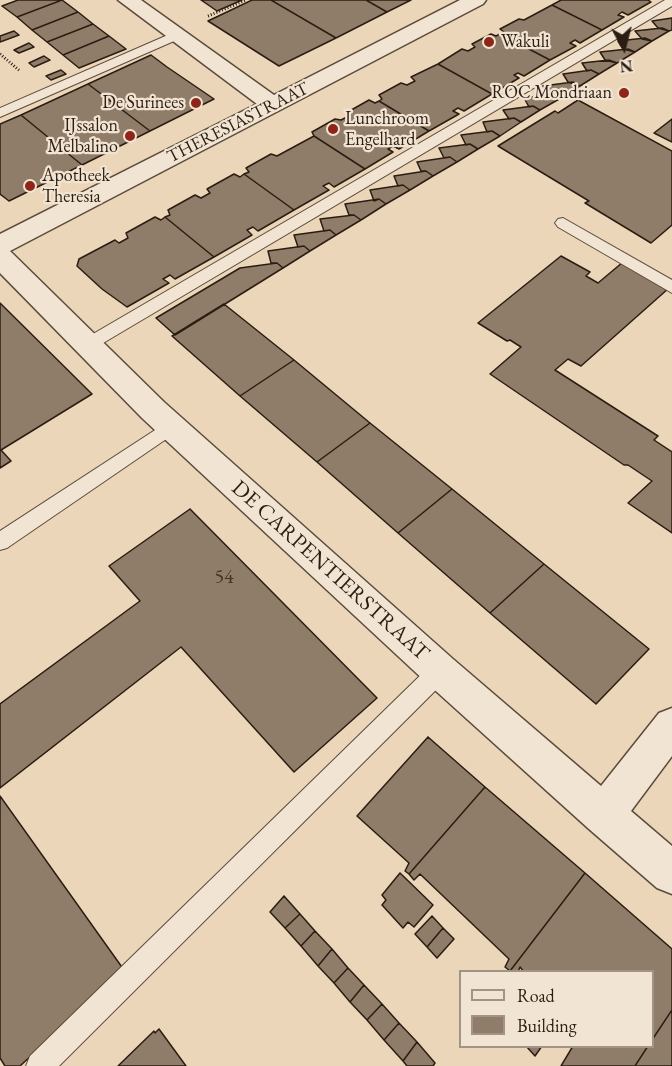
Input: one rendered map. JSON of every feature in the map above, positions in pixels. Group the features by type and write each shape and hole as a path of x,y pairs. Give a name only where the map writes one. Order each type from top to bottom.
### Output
{"street":[{"path":"128,0 273,105"},
{"name":"THERESIASTRAAT","path":"0,245 476,0"},
{"name":"DE CARPENTIERSTRAAT","path":"0,257 162,418 440,671 672,873"},
{"path":"603,815 672,726"}],"lane":[{"path":"87,345 672,1"},
{"path":"0,113 177,35"},
{"path":"563,223 672,287"},
{"path":"0,542 162,418"},
{"path":"40,1066 440,671"}],"building":[{"path":"18,0 62,0 17,17 2,6"},
{"path":"62,0 78,12 32,30 17,17"},
{"path":"201,0 242,0 217,11"},
{"path":"252,0 271,0 336,38 279,66 208,21"},
{"path":"271,0 366,0 387,12 336,38"},
{"path":"366,0 411,0 387,12"},
{"path":"561,0 648,0 651,2 628,15 622,12 618,15 624,17 602,30 552,5"},
{"path":"552,5 602,30 580,43 575,40 570,43 576,46 550,60 500,34 504,32 500,29 519,19 524,20"},
{"path":"78,12 93,24 47,42 32,30"},
{"path":"672,18 672,30 669,31 658,28 652,21"},
{"path":"93,24 109,36 63,55 47,42"},
{"path":"662,28 669,31 652,41 642,39 635,31"},
{"path":"14,31 19,35 0,42 0,36"},
{"path":"491,34 496,36 500,34 550,60 524,76 518,73 514,75 519,78 492,94 438,64 462,49 468,51 475,47 472,44"},
{"path":"109,36 126,49 79,68 63,55"},
{"path":"645,38 652,41 635,52 623,49 618,41"},
{"path":"29,43 34,47 19,53 14,50"},
{"path":"628,49 635,52 617,63 605,60 600,52"},
{"path":"151,55 214,99 150,131 88,84"},
{"path":"44,56 50,60 34,67 29,63"},
{"path":"609,60 617,63 599,74 591,70 587,71 582,63"},
{"path":"438,64 492,94 464,111 458,108 453,111 459,114 429,131 379,101 382,99 379,95 401,83 407,85 415,81 411,77"},
{"path":"61,70 66,74 51,80 46,76"},
{"path":"591,70 599,74 580,86 568,82 563,74"},
{"path":"573,82 580,86 561,98 548,94 543,86"},
{"path":"88,84 150,131 82,165 21,115"},
{"path":"553,94 561,98 540,110 533,106 529,107 524,98"},
{"path":"369,100 375,103 379,101 429,131 399,149 393,146 388,149 393,152 365,169 314,136 312,132 335,119 341,120 349,116 346,113"},
{"path":"578,100 672,151 672,225 651,243 585,203 589,201 498,146 555,111 558,113"},
{"path":"533,106 540,110 521,122 514,118 509,119 503,110"},
{"path":"21,115 82,165 9,201 0,194 0,124"},
{"path":"514,118 521,122 500,136 492,131 487,132 483,122"},
{"path":"672,119 672,142 654,133"},
{"path":"492,131 500,136 478,149 470,144 466,145 461,135"},
{"path":"314,136 365,169 334,187 329,183 323,186 329,190 294,210 244,174 249,172 246,168 271,154 277,156"},
{"path":"470,144 478,149 457,162 450,157 444,158 439,148"},
{"path":"450,157 457,162 433,176 426,171 421,171 417,162"},
{"path":"426,171 433,176 410,190 403,185 398,186 394,176"},
{"path":"234,174 240,177 244,174 294,210 258,231 253,227 247,230 252,235 214,257 165,217 170,215 168,210 195,195 201,198 210,193 207,189"},
{"path":"403,185 410,190 386,204 379,199 374,201 370,190"},
{"path":"379,199 386,204 361,220 354,215 349,215 345,204"},
{"path":"354,215 361,220 336,235 330,230 324,231 320,219"},
{"path":"155,217 161,220 165,217 214,257 175,279 170,275 163,279 169,283 127,307 102,289 77,266 79,259 115,240 119,243 128,238 126,233"},
{"path":"330,230 336,235 310,251 304,246 298,247 294,235"},
{"path":"304,246 310,251 283,268 277,263 271,263 268,251"},
{"path":"561,256 590,272 586,276 598,283 623,262 669,288 581,366 568,359 555,370 658,436 654,440 672,452 672,533 628,503 652,481 628,465 624,465 490,374 521,347 478,323"},
{"path":"277,263 283,268 175,335 156,318 240,268"},
{"path":"0,303 92,394 1,450 11,461 0,468"},
{"path":"224,304 294,360 240,396 172,336"},
{"path":"294,360 370,423 317,462 240,396"},
{"path":"370,423 452,489 398,533 317,462"},
{"path":"452,489 544,564 490,613 398,533"},
{"path":"190,509 377,698 294,772 181,647 0,788 0,704 140,601 109,566"},
{"path":"544,564 649,649 596,704 490,613"},
{"path":"428,737 485,787 409,874 405,871 409,863 357,816"},
{"path":"485,787 585,873 511,970 505,967 509,959 420,874 414,880 409,874"},
{"path":"0,796 124,970 20,1066 5,1066 0,1058"},
{"path":"400,873 433,905 414,927 408,922 403,928 382,905 386,900 382,895"},
{"path":"585,873 672,949 672,1010 654,1037 654,970 522,970 520,967 519,970 511,970"},
{"path":"284,896 300,914 285,928 270,912"},
{"path":"300,914 315,931 301,946 285,928"},
{"path":"432,916 443,928 427,947 415,934"},
{"path":"443,928 454,939 437,958 427,947"},
{"path":"315,931 332,949 318,966 301,946"},
{"path":"332,949 348,968 334,983 318,966"},
{"path":"348,968 364,985 350,1002 334,983"},
{"path":"364,985 382,1004 367,1020 350,1002"},
{"path":"382,1004 399,1023 384,1040 367,1020"},
{"path":"672,1010 672,1066 635,1066 647,1048 654,1048 654,1037"},
{"path":"399,1023 417,1042 403,1061 384,1040"},
{"path":"159,1029 186,1066 118,1066 154,1031 155,1033"},
{"path":"417,1042 435,1063 433,1066 407,1066 403,1061"},
{"path":"528,1048 541,1048 535,1056"},
{"path":"572,1048 647,1048 635,1066 561,1066"}],"place":[{"name":"Wakuli","path":"489,42"},
{"name":"ROC Mondriaan","path":"624,93"},
{"name":"De Surinees","path":"196,103"},
{"name":"Lunchroom Engelhard","path":"333,129"},
{"name":"IJssalon Melbalino","path":"130,136"},
{"name":"Apotheek Theresia","path":"30,186"}]}
